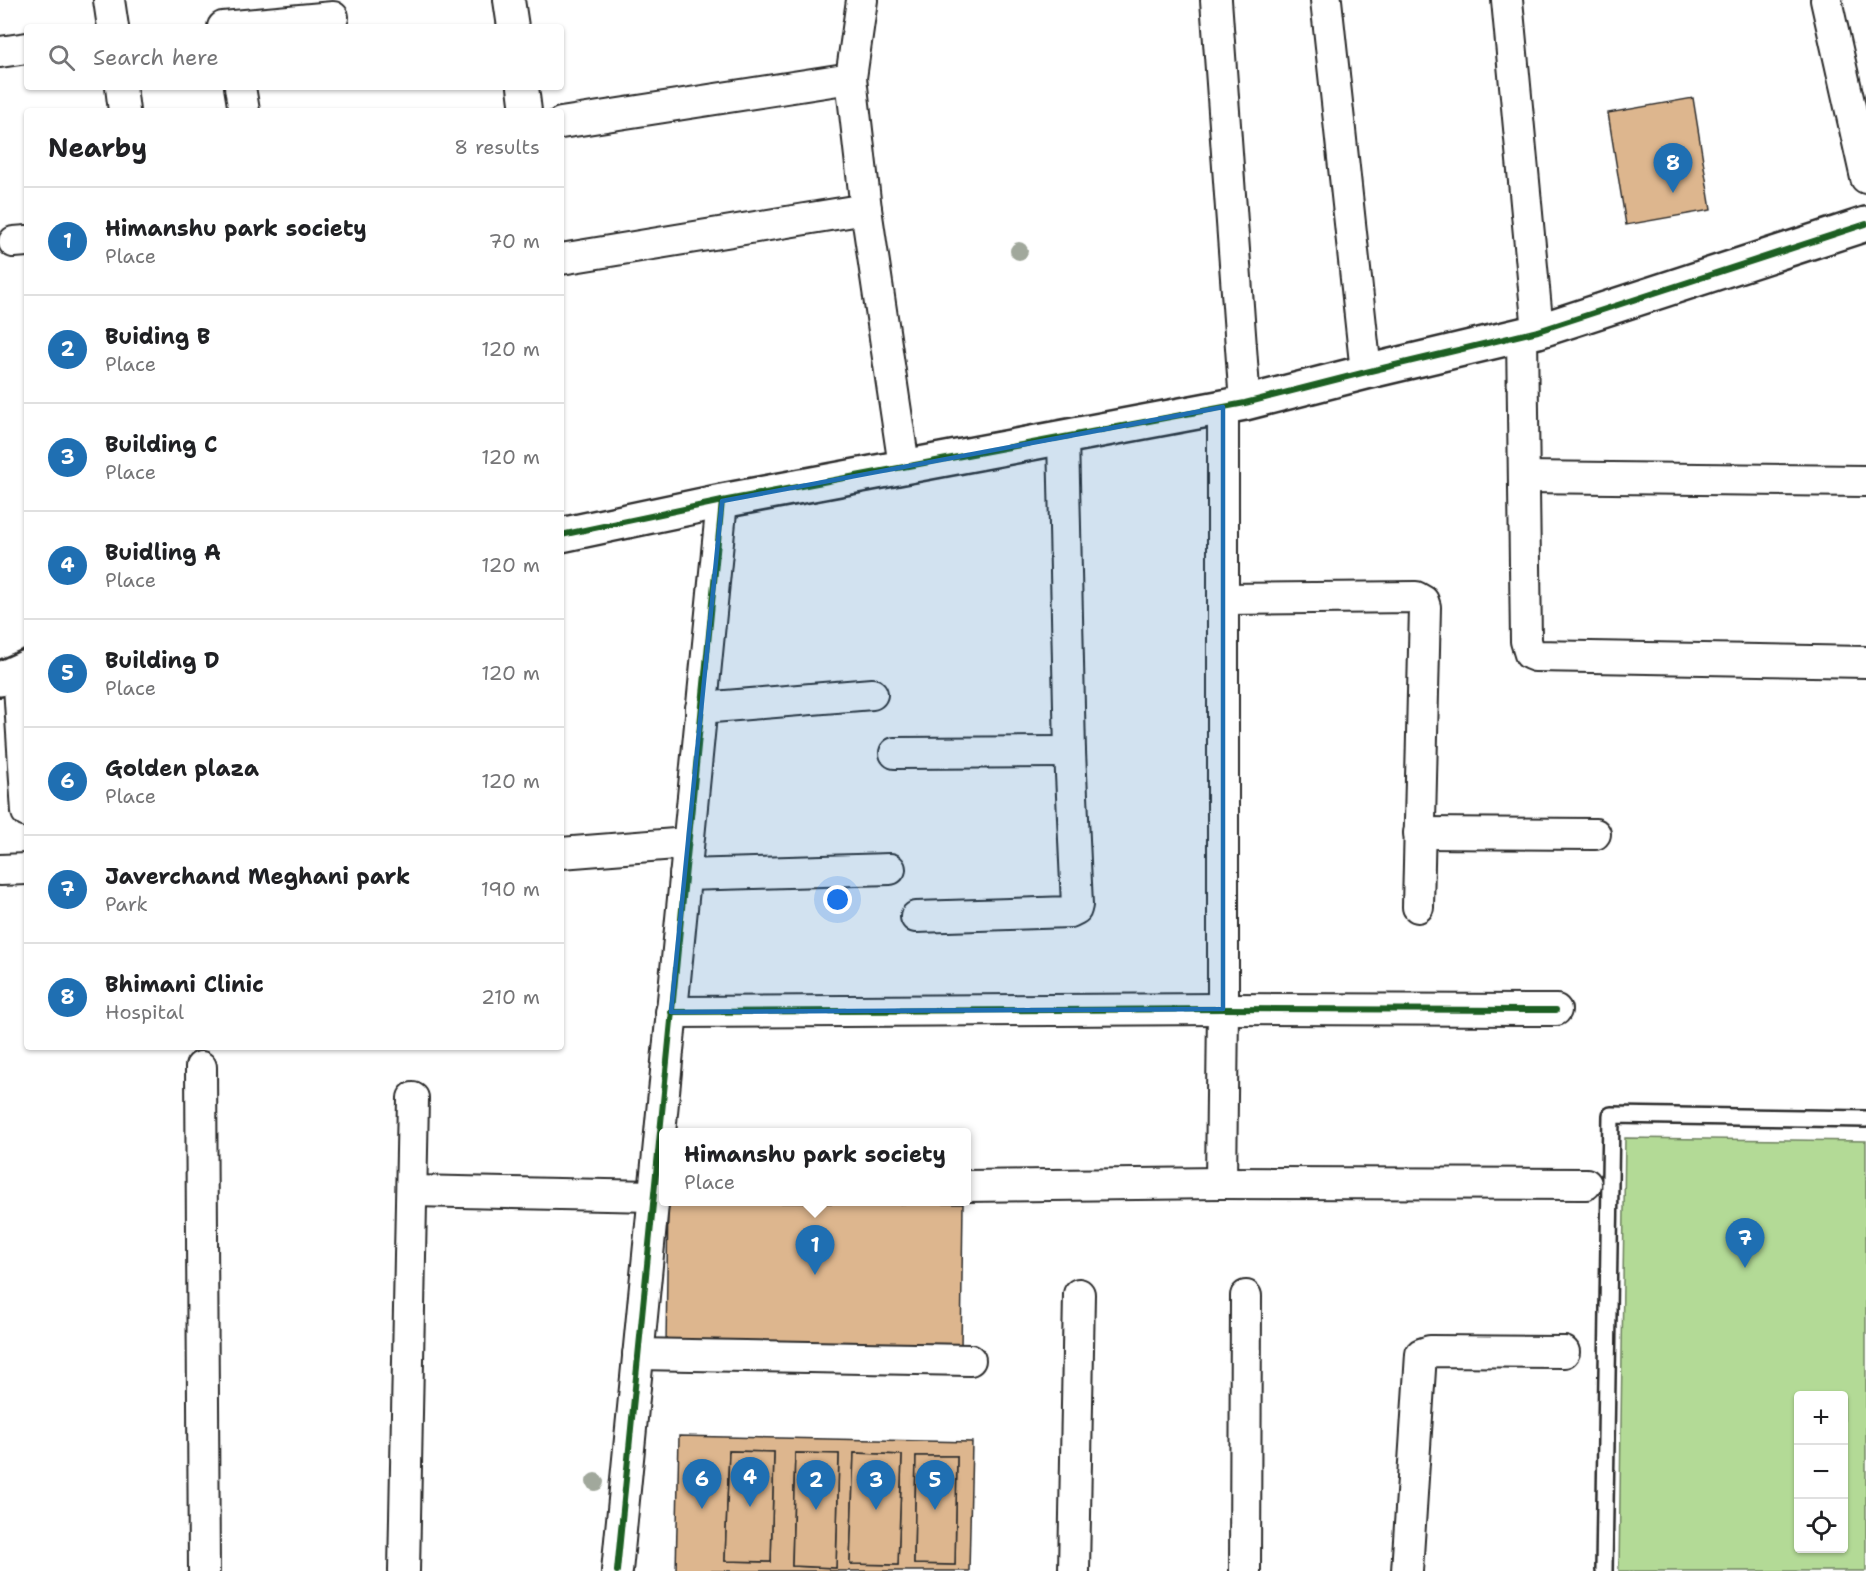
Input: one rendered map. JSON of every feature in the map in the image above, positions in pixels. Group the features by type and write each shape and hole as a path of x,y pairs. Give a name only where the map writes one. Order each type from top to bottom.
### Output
{"street":[{"path":"109,0 113,24"},
{"path":"509,0 513,24"},
{"path":"861,0 851,78 867,209 904,466"},
{"path":"1216,0 1234,405 1223,599 1221,1183"},
{"path":"1326,0 1366,372"},
{"path":"1508,0 1530,333 1524,477 1526,641 1530,654 1535,656 1866,662"},
{"path":"1826,0 1866,178"},
{"path":"228,20 333,17"},
{"path":"0,52 24,48"},
{"path":"564,123 851,78"},
{"path":"121,90 124,108"},
{"path":"240,90 244,108"},
{"path":"523,90 526,108"},
{"path":"564,259 867,209"},
{"path":"564,535 722,501 1234,405 1530,333 1866,224"},
{"path":"916,917 1070,912 1076,909 1063,437"},
{"path":"1524,477 1866,482"},
{"path":"662,1128 671,1012 722,501"},
{"path":"1223,599 1416,597 1424,601 1418,907"},
{"path":"15,672 24,777"},
{"path":"701,708 872,694"},
{"path":"895,753 1070,752"},
{"path":"1419,833 1595,834"},
{"path":"564,852 688,843"},
{"path":"0,870 24,869"},
{"path":"685,875 890,869"},
{"path":"671,1012 1556,1010"},
{"path":"201,1067 204,1571"},
{"path":"404,1571 413,1098"},
{"path":"616,1571 659,1166"},
{"path":"971,1186 1221,1183 1586,1184"},
{"path":"413,1191 657,1192"},
{"path":"1074,1571 1079,1294"},
{"path":"1245,1571 1246,1296"},
{"path":"1407,1571 1421,1354 1430,1351 1564,1352"},
{"path":"638,1354 970,1360"}],"lane":[{"path":"1604,1571 1611,1115 1866,1119"}],"highlighted area":[{"path":"1223,407 1223,1009 671,1012 722,501"}],"green space":[{"path":"1625,1138 1866,1141 1866,1571 1619,1571"}],"building":[{"path":"1693,98 1711,210 1626,225 1608,113"},
{"path":"668,1206 963,1206 961,1349 666,1345"},
{"path":"679,1436 972,1442 969,1571 676,1571","holes":["729,1451 774,1452 771,1562 725,1561","795,1453 839,1454 836,1568 792,1566","854,1453 902,1455 898,1565 850,1564","916,1456 957,1456 955,1565 914,1564"]},
{"path":"729,1451 774,1452 771,1562 725,1561"},
{"path":"795,1453 839,1454 836,1568 792,1566"},
{"path":"854,1453 902,1455 898,1565 850,1564"},
{"path":"916,1456 957,1456 955,1565 914,1564"}],"cycle path":[{"path":"564,534 722,501 1245,403 1538,331 1866,224"},
{"path":"660,1128 722,501"},
{"path":"671,1012 1556,1010"},
{"path":"617,1571 659,1143"}],"place":[{"name":"Bhimani Clinic","path":"1673,193"},
{"name":"Javerchand Meghani park","path":"1745,1268"},
{"name":"Himanshu park society","path":"815,1275"},
{"name":"Buidling A","path":"750,1507"},
{"name":"Golden plaza","path":"702,1509"},
{"name":"Buiding B","path":"816,1510"},
{"name":"Building C","path":"876,1510"},
{"name":"Building D","path":"935,1510"}]}
